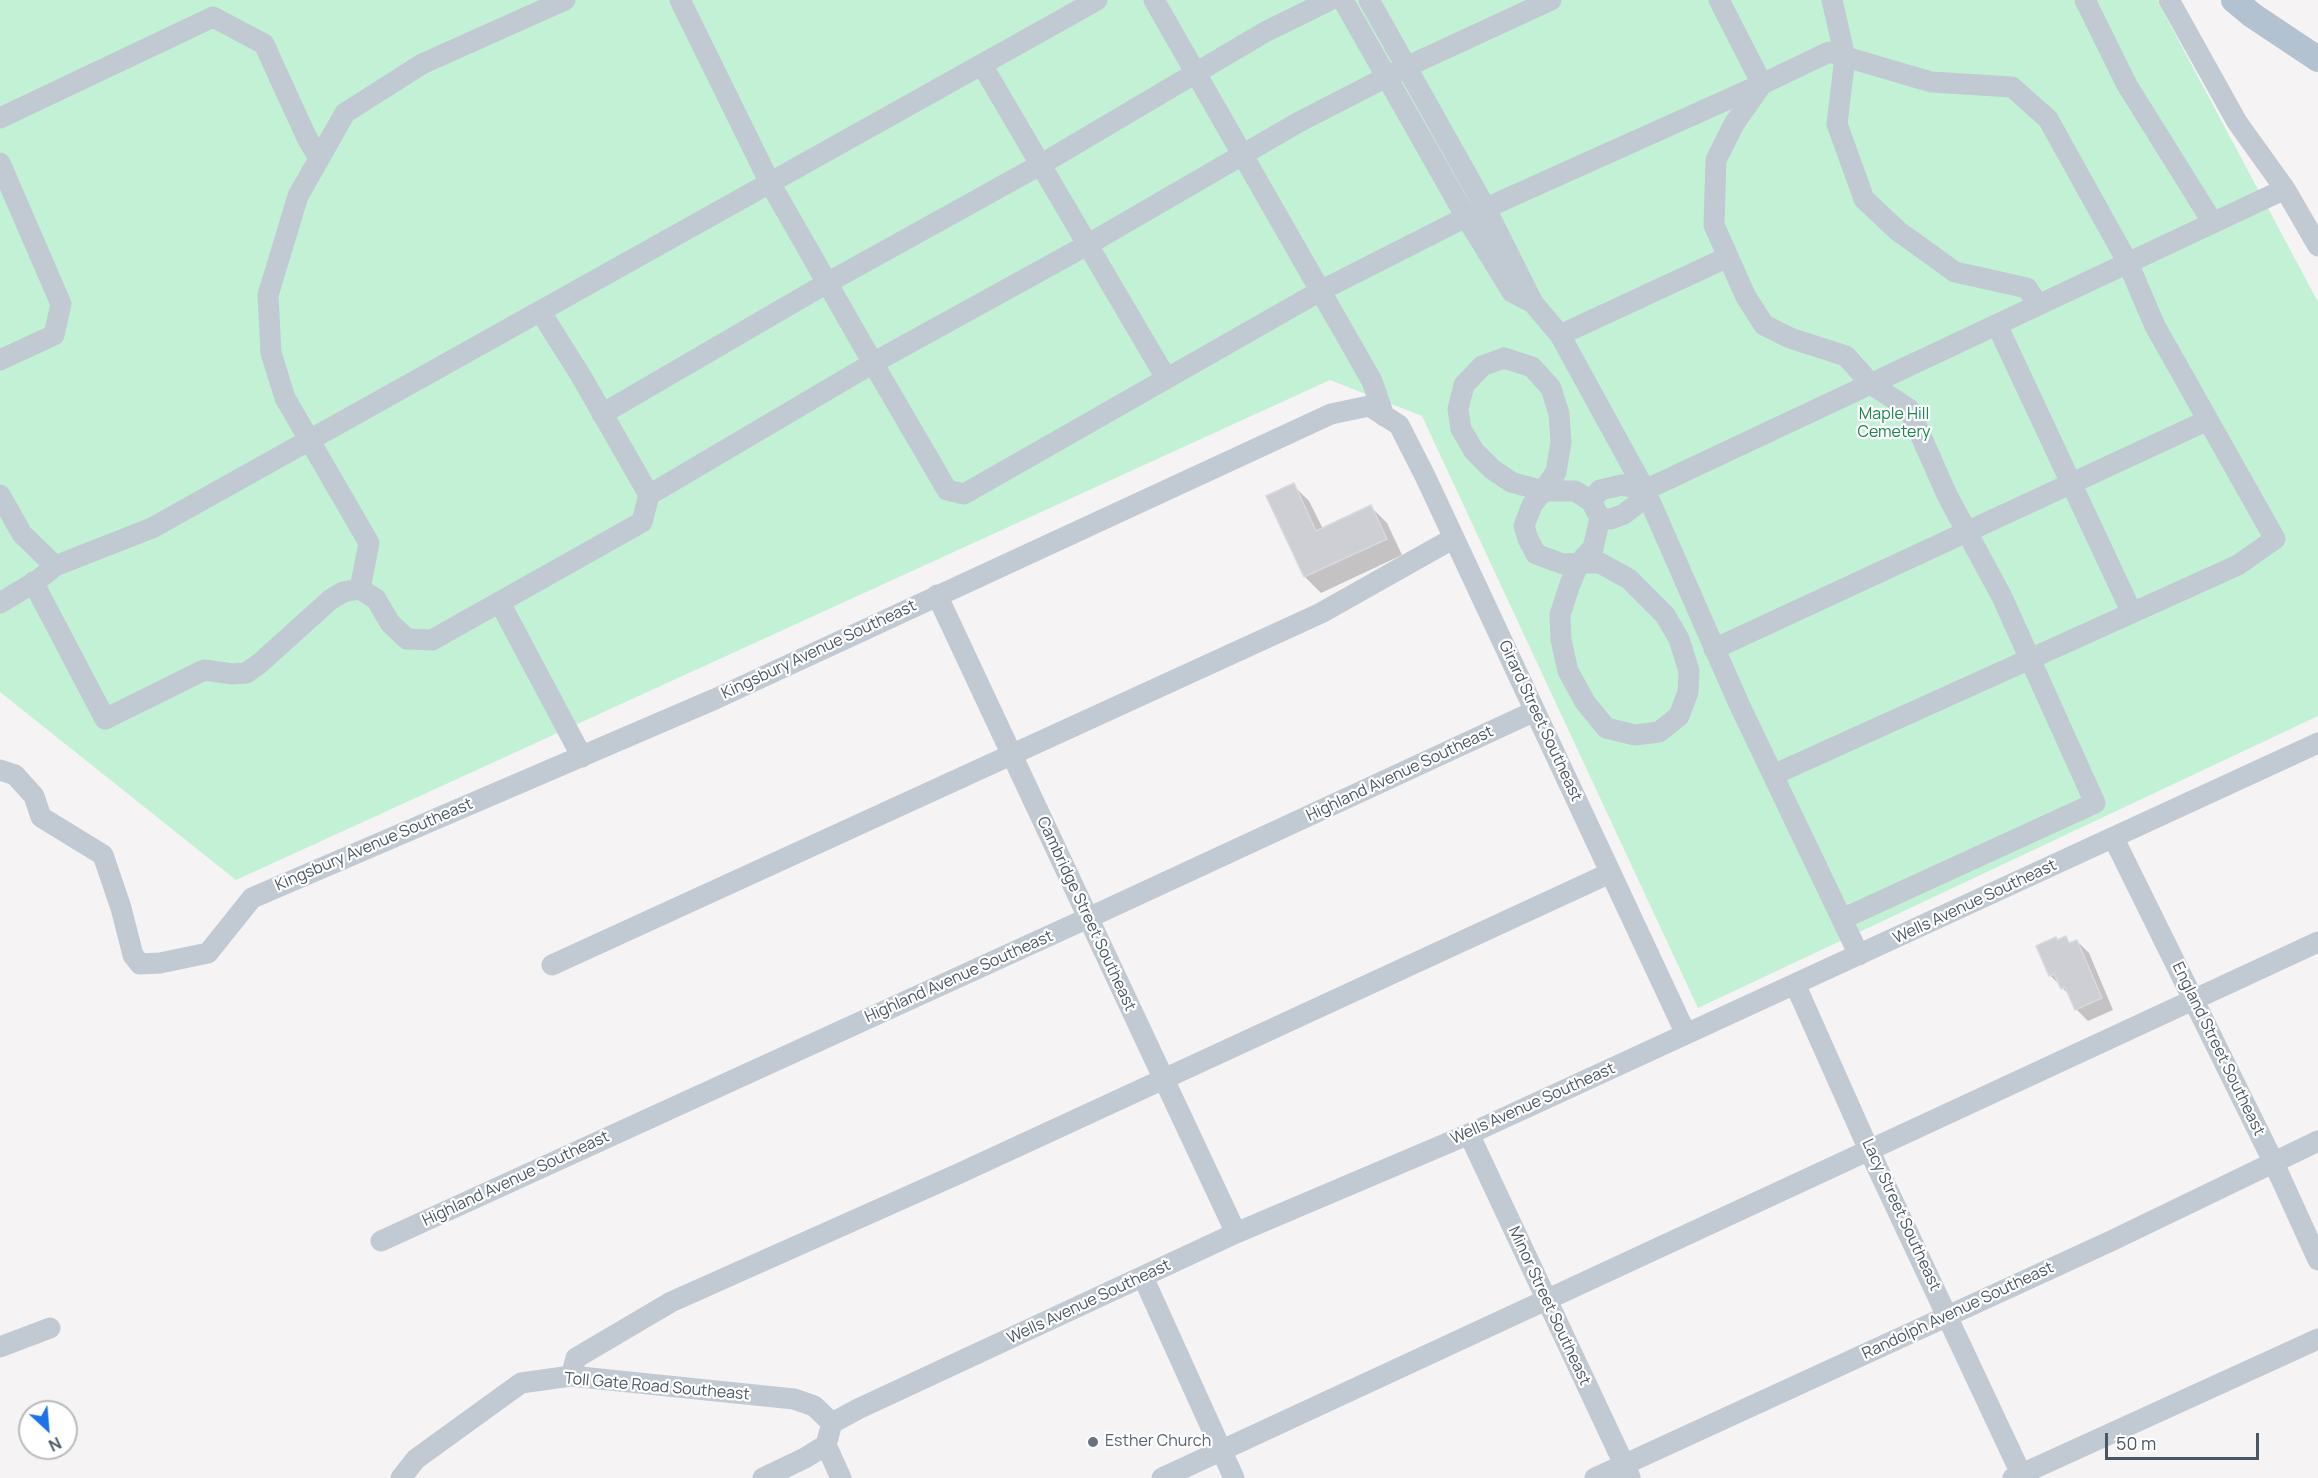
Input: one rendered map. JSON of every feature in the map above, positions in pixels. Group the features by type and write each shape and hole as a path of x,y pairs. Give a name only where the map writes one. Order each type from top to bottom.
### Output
{"main road":[{"path":"2234,0 2252,15 2318,59"}],"street":[{"path":"360,589 369,543 285,398 271,353 268,295 298,196 345,113 422,64 565,0"},
{"path":"680,0 770,183 827,283 947,490 964,494 1322,290 1466,217 1829,52 1931,82 2012,87 2048,119 2128,263 2155,326 2275,539 2238,565 1773,775"},
{"path":"0,603 55,566 152,528 1097,0"},
{"path":"1154,0 1322,290 1372,381 1384,416"},
{"path":"602,414 827,283 1040,165 1265,32 1330,0"},
{"path":"1343,0 1466,217 1512,292 1533,303"},
{"path":"1369,0 1486,209 1533,303 1560,335 1645,490 1714,649 1859,955"},
{"path":"649,495 873,363 1086,245 1299,122 1406,67 1551,0"},
{"path":"1719,0 1761,84"},
{"path":"1832,0 1845,57 1837,124 1864,199 1898,231 1955,272 2027,288 2038,305"},
{"path":"2085,0 2127,85 2213,224"},
{"path":"2169,0 2237,122 2285,189 2318,246"},
{"path":"0,118 213,17 264,44 307,138 319,158"},
{"path":"982,65 1166,378"},
{"path":"1761,84 1734,124 1716,160 1714,225 1746,297 1764,325 1790,338 1846,356 1871,384 1909,409 1966,532 2002,597 2095,803 1842,919"},
{"path":"0,163 61,304 54,335 0,360"},
{"path":"1645,490 1622,485 1600,490 1595,509 1593,548 1579,563 1560,615 1561,640 1568,671 1585,702 1606,728 1635,735 1659,732 1679,716 1688,692 1689,671 1679,639 1665,615 1629,579 1600,563 1579,563 1563,564 1536,554 1524,526 1532,505 1543,491 1556,472 1561,442 1559,414 1551,388 1532,367 1504,358 1482,366 1464,385 1458,410 1461,429 1474,451 1492,469 1511,482 1543,491 1575,490 1595,509 1611,519 1624,514 1637,504 1645,490 2285,189"},
{"path":"1560,335 1728,257"},
{"path":"33,582 105,720 204,670 232,674 246,673 342,592 360,589 376,599 390,623 407,639 432,640 642,522 649,495 540,311"},
{"path":"1997,325 2132,613"},
{"name":"Kingsbury Avenue Southeast","path":"0,770 15,775 34,796 41,818 103,855 121,908 133,955 140,964 160,963 208,953 252,898 715,699 1331,414 1369,406 1384,416"},
{"name":"Girard Street Southeast","path":"1384,416 1399,425 1686,1034"},
{"path":"1714,649 2208,420"},
{"path":"0,495 22,534 55,566"},
{"path":"552,965 1321,613 1454,538"},
{"name":"Cambridge Street Southeast","path":"937,595 1236,1233"},
{"path":"500,603 582,757"},
{"name":"Highland Avenue Southeast","path":"381,1241 1535,711"},
{"name":"Wells Avenue Southeast","path":"832,1423 1236,1233 1469,1134 2114,839 2318,743"},
{"name":"England Street Southeast","path":"2114,839 2273,1161 2318,1260"},
{"path":"571,1376 576,1358 671,1302 1610,873"},
{"path":"1162,1478 2318,942"},
{"name":"Lacy Street Southeast","path":"1795,984 1869,1150 1948,1316 2019,1477"},
{"name":"Minor Street Southeast","path":"1469,1134 1627,1472"},
{"name":"Randolph Avenue Southeast","path":"1595,1478 1627,1472 1948,1316 2318,1141"},
{"path":"1143,1277 1234,1478"},
{"path":"0,1347 50,1328"},
{"path":"2019,1477 2318,1339"},
{"name":"Toll Gate Road Southeast","path":"401,1478 416,1459 520,1383 571,1376 794,1399 814,1406 832,1423"},
{"path":"832,1423 826,1445 841,1478"},
{"path":"763,1478 826,1445"}],"green space":[{"name":"Maple Hill Cemetery","path":"0,0 2157,0 2318,302 2318,716 1698,1008 1422,416 1330,380 236,880 0,692"}],"building":[{"path":"1294,483 1316,531 1371,505 1387,539 1304,577 1266,496"},
{"path":"2066,936 2069,943 2077,940 2102,998 2075,1010 2065,987 2061,989 2054,974 2049,976 2036,946 2056,937 2057,940"}],"place":[{"name":"Esther Church","path":"1093,1442"}]}
